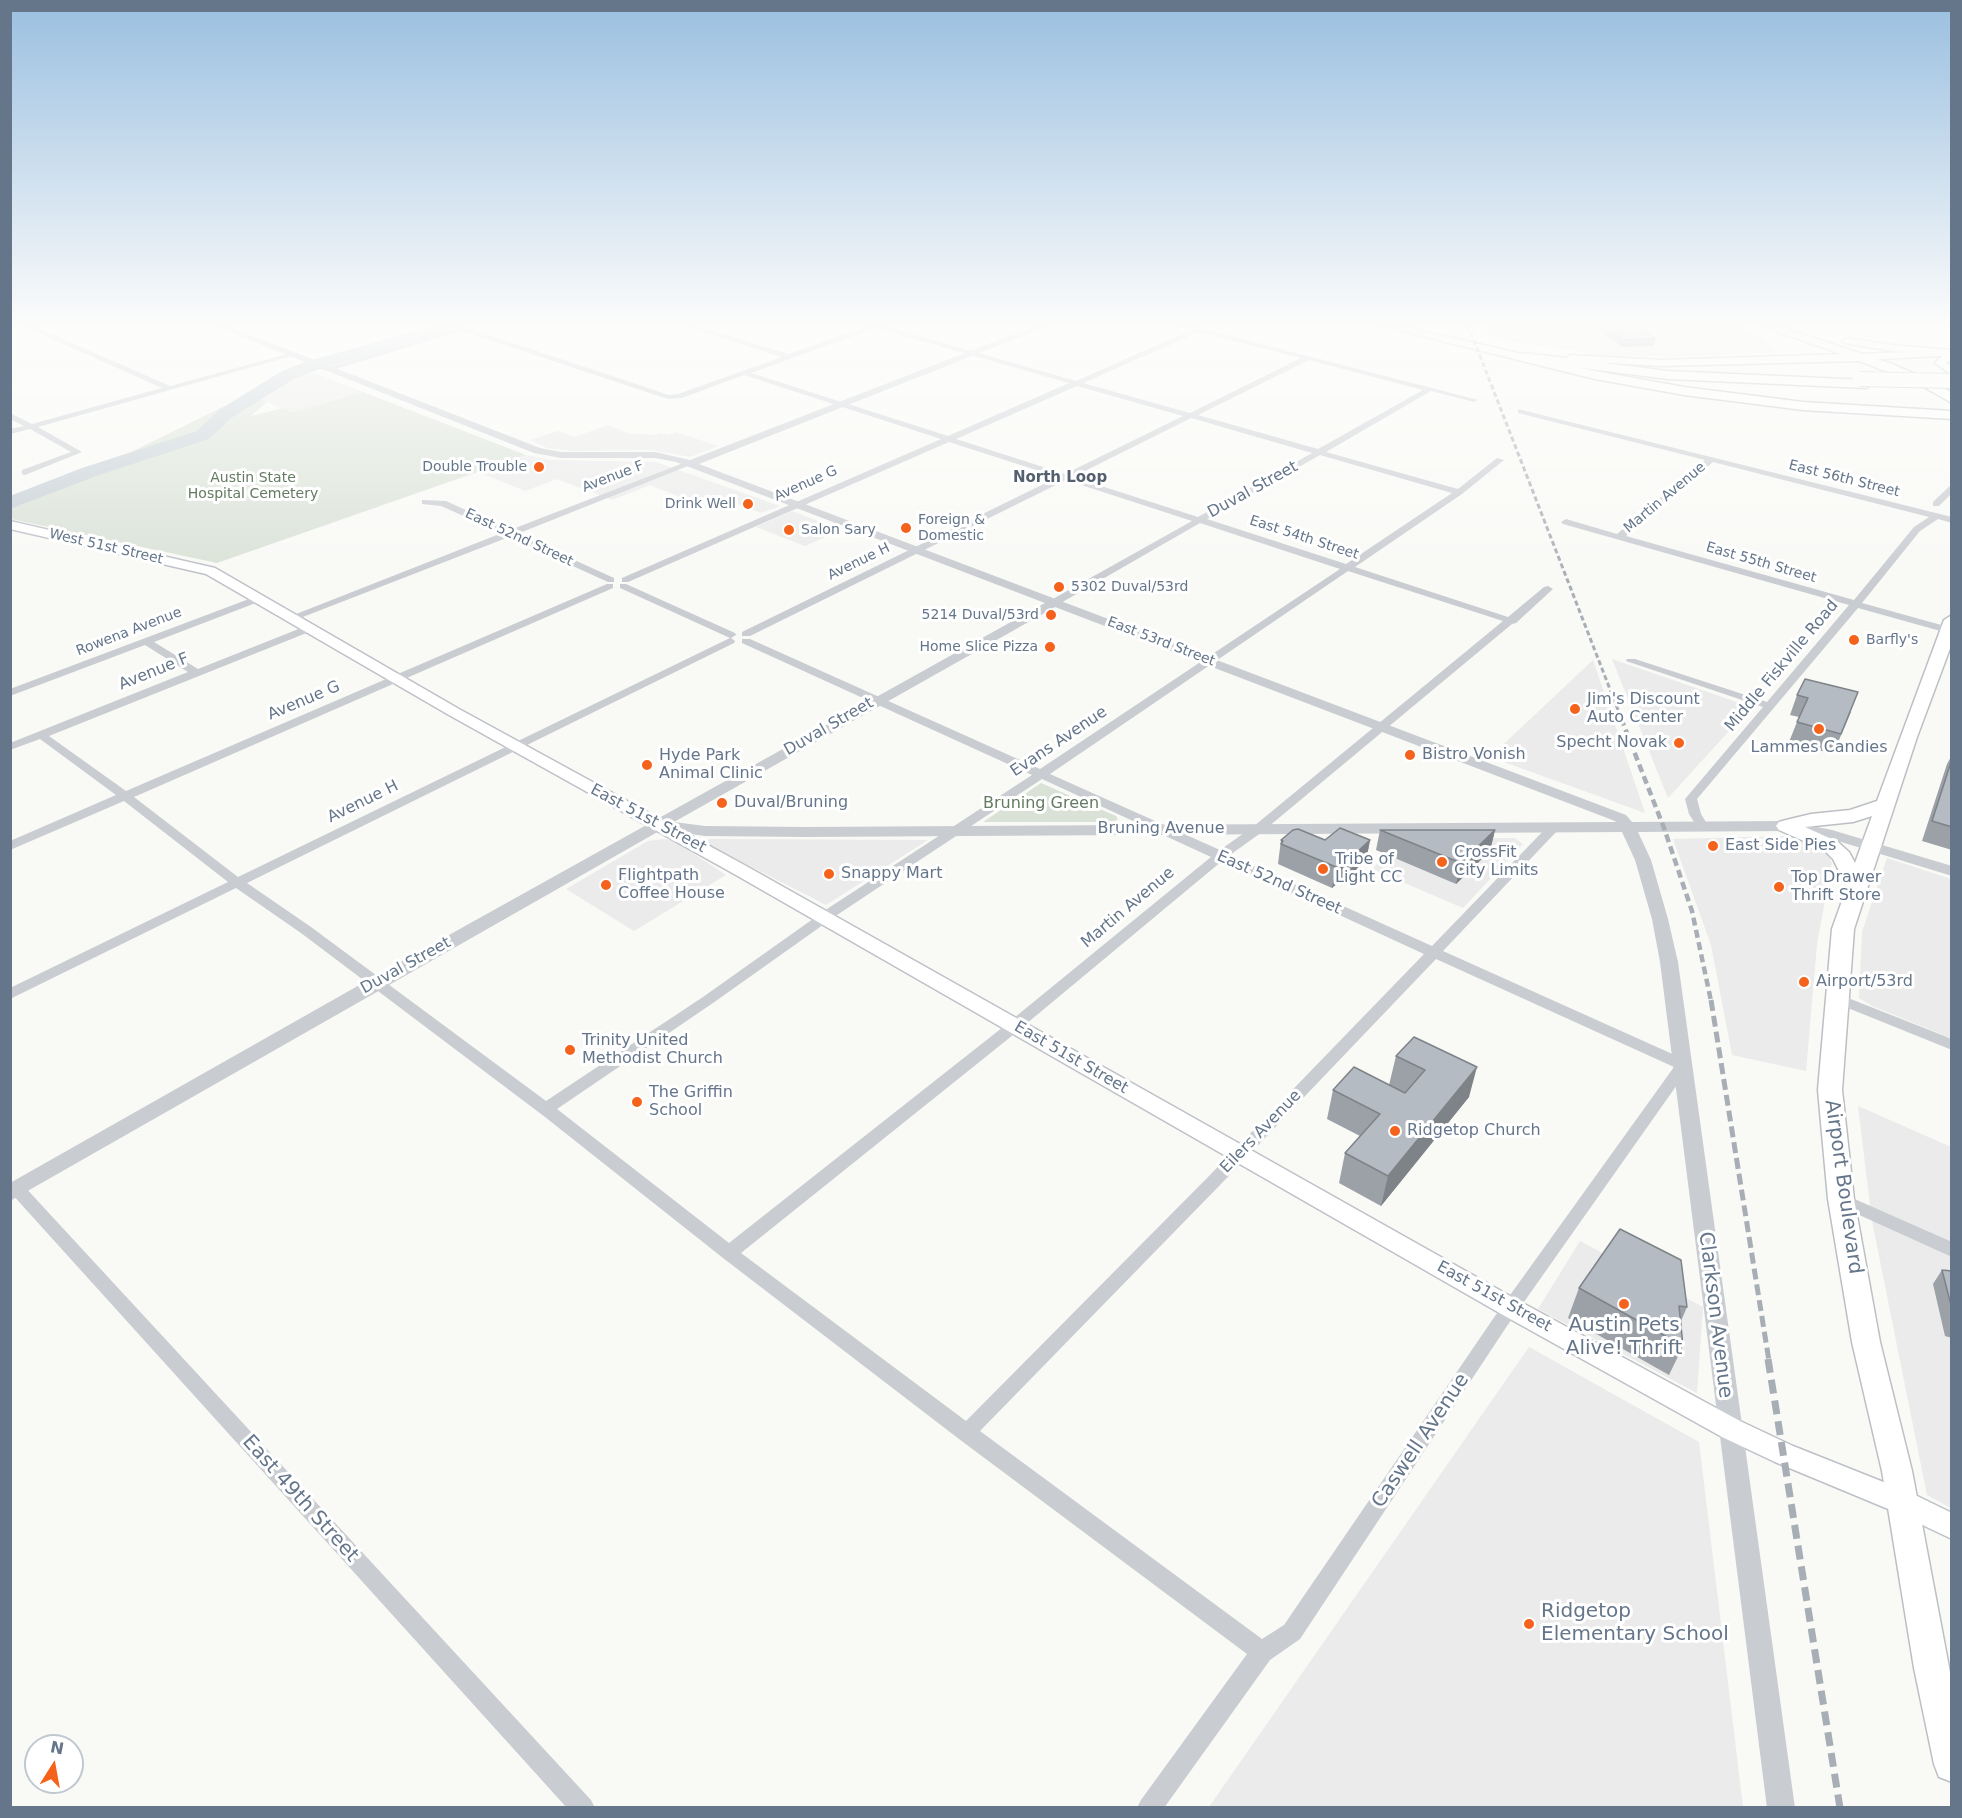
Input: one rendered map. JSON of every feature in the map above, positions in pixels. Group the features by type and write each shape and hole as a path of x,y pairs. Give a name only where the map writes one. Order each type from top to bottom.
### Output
{"main road":[{"path":"1871,410 1952,415"},
{"path":"1898,412 1913,410"},
{"path":"1898,412 1952,424"},
{"name":"West 51st Street","path":"10,525 201,568"},
{"name":"East 51st Street","path":"201,568 1511,1308 1731,1429 1784,1455 1902,1502 1952,1527"},
{"name":"Airport Boulevard","path":"1950,625 1908,736 1887,804 1870,846 1843,929 1830,1090 1840,1198 1866,1342 1902,1502 1931,1668 1952,1764"},
{"path":"1786,826 1811,820 1853,816 1887,804"},
{"path":"1786,826 1831,846 1842,856 1857,886"}],"street":[{"path":"10,432 90,410"},
{"name":"East 53rd Street","path":"432,410 538,451 561,455 655,455 689,464 1617,815 1628,828"},
{"name":"Avenue F","path":"291,618 826,410"},
{"name":"East 54th Street","path":"859,410 1512,621"},
{"name":"Avenue G","path":"624,583 797,504 1014,410"},
{"path":"1169,410 1459,492"},
{"name":"Avenue H","path":"746,637 1063,477 1203,410"},
{"name":"Duval Street","path":"14,1191 376,983 1393,410"},
{"name":"East 56th Street","path":"1521,411 1952,520"},
{"path":"10,415 78,452 25,471"},
{"name":"Martin Avenue","path":"1619,537 1712,459"},
{"name":"Evans Avenue","path":"546,1109 708,1000 823,918 1042,774 1459,492 1500,460"},
{"path":"1936,504 1952,487"},
{"name":"East 52nd Street","path":"425,502 443,503 610,583"},
{"name":"Middle Fiskville Road","path":"1917,529 1920,512"},
{"name":"Middle Fiskville Road","path":"1703,827 1695,814 1691,799 1917,529 1936,516"},
{"name":"East 55th Street","path":"1566,522 1855,604 1950,625"},
{"path":"610,583 624,583 731,638 746,637"},
{"name":"Avenue G","path":"10,846 396,679 610,583"},
{"name":"Martin Avenue","path":"729,1253 1014,1026 1219,857 1258,829 1548,589"},
{"name":"Rowena Avenue","path":"10,693 257,599"},
{"name":"Avenue F","path":"10,747 310,628"},
{"name":"East 52nd Street","path":"746,637 877,700 1165,830 1219,857 1683,1065"},
{"name":"Avenue H","path":"10,994 516,747 731,638"},
{"path":"147,642 197,673"},
{"path":"1631,661 1770,706"},
{"path":"41,735 125,796 236,882 306,930 546,1109 729,1253 966,1433 1262,1652"},
{"name":"Bruning Avenue","path":"659,825 705,831 1703,827"},
{"path":"1703,827 1786,826 1827,833 1952,871"},
{"name":"Eilers Avenue","path":"966,1433 1240,1154 1553,828"},
{"name":"Clarkson Avenue","path":"1628,828 1643,860 1660,919 1669,962 1781,1808"},
{"path":"1838,999 1952,1045"},
{"name":"Caswell Avenue","path":"1149,1808 1262,1652 1292,1632 1511,1308 1683,1065"},
{"name":"East 49th Street","path":"14,1191 583,1808"},
{"path":"1840,1198 1952,1250"}],"shaded area":[{"path":"608,425 628,433 667,435 676,432 718,446 690,457 651,450 572,451 547,448 530,440 558,431 574,437"},
{"path":"526,455 550,460 656,462 780,506 761,513 717,496 698,504 650,485 612,500 557,479 525,491 478,472"},
{"path":"792,511 841,530 805,546 756,527"},
{"path":"1612,659 1751,707 1668,798"},
{"name":"Jim's Discount Auto Center","path":"1593,660 1645,813 1490,757"},
{"path":"1784,836 1812,841 1826,850 1832,863 1817,944 1806,1071 1732,1055 1711,945 1673,839"},
{"path":"1515,838 1523,844 1463,908 1372,869 1403,839"},
{"path":"673,840 726,875 634,931 566,889 648,841"},
{"path":"707,840 928,840 826,905 707,844"},
{"path":"1887,858 1951,879 1951,1038 1872,1006 1859,998 1862,932"},
{"path":"1858,1106 1951,1147 1951,1508 1927,1495 1872,1221"},
{"path":"1580,1241 1703,1307 1697,1393 1538,1309"},
{"name":"Ridgetop Elementary School","path":"1529,1347 1699,1442 1743,1807 1209,1807"}],"green space":[{"name":"Austin State Hospital Cemetery","path":"217,410 258,410 251,416 276,410 293,412 301,410 409,410 526,455 217,563 11,519 11,501 117,459"},
{"name":"Bruning Green","path":"1041,783 1116,816 1118,819 1114,822 983,822"}],"building":[{"path":"1805,679 1858,692 1841,734 1797,722 1808,698 1797,695"},
{"path":"1952,759 1952,827 1932,821"},
{"path":"1340,828 1370,840 1336,867 1281,844 1283,841 1281,840 1293,830 1298,829 1325,840"},
{"path":"1380,830 1495,830 1461,863"},
{"path":"1414,1037 1477,1067 1388,1176 1345,1153 1380,1114 1333,1090 1354,1067 1405,1093 1425,1070 1396,1056"},
{"path":"1620,1229 1681,1260 1687,1307 1679,1306 1683,1346 1579,1288"},
{"path":"1942,1270 1952,1271 1952,1309"}],"waterway":[{"path":"10,503 89,472 203,435 232,410"}],"railway":[{"path":"1501,410 1622,720"},
{"path":"1621,718 1664,828 1692,911 1711,1001"},
{"path":"1711,1000 1769,1361"},
{"path":"1768,1359 1840,1808"}],"place":[{"name":"Double Trouble","path":"539,467"},
{"name":"Drink Well","path":"748,504"},
{"name":"Foreign & Domestic","path":"906,528"},
{"name":"Salon Sary","path":"789,530"},
{"name":"5302 Duval/53rd","path":"1059,587"},
{"name":"5214 Duval/53rd","path":"1051,615"},
{"name":"Barfly's","path":"1854,640"},
{"name":"Home Slice Pizza","path":"1050,647"},
{"name":"Jim's Discount Auto Center","path":"1575,709"},
{"name":"Lammes Candies","path":"1819,729"},
{"name":"Specht Novak","path":"1679,743"},
{"name":"Bistro Vonish","path":"1410,755"},
{"name":"Hyde Park Animal Clinic","path":"647,765"},
{"name":"Duval/Bruning","path":"722,803"},
{"name":"East Side Pies","path":"1713,846"},
{"name":"CrossFit City Limits","path":"1442,862"},
{"name":"Tribe of Light CC","path":"1323,869"},
{"name":"Snappy Mart","path":"829,874"},
{"name":"Flightpath Coffee House","path":"606,885"},
{"name":"Top Drawer Thrift Store","path":"1779,887"},
{"name":"Airport/53rd","path":"1804,982"},
{"name":"Trinity United Methodist Church","path":"570,1050"},
{"name":"The Griffin School","path":"637,1102"},
{"name":"Ridgetop Church","path":"1395,1131"},
{"name":"Austin Pets Alive! Thrift","path":"1624,1304"},
{"name":"Ridgetop Elementary School","path":"1529,1624"}],"district":[{"name":"North Loop","path":"1060,478"}]}
